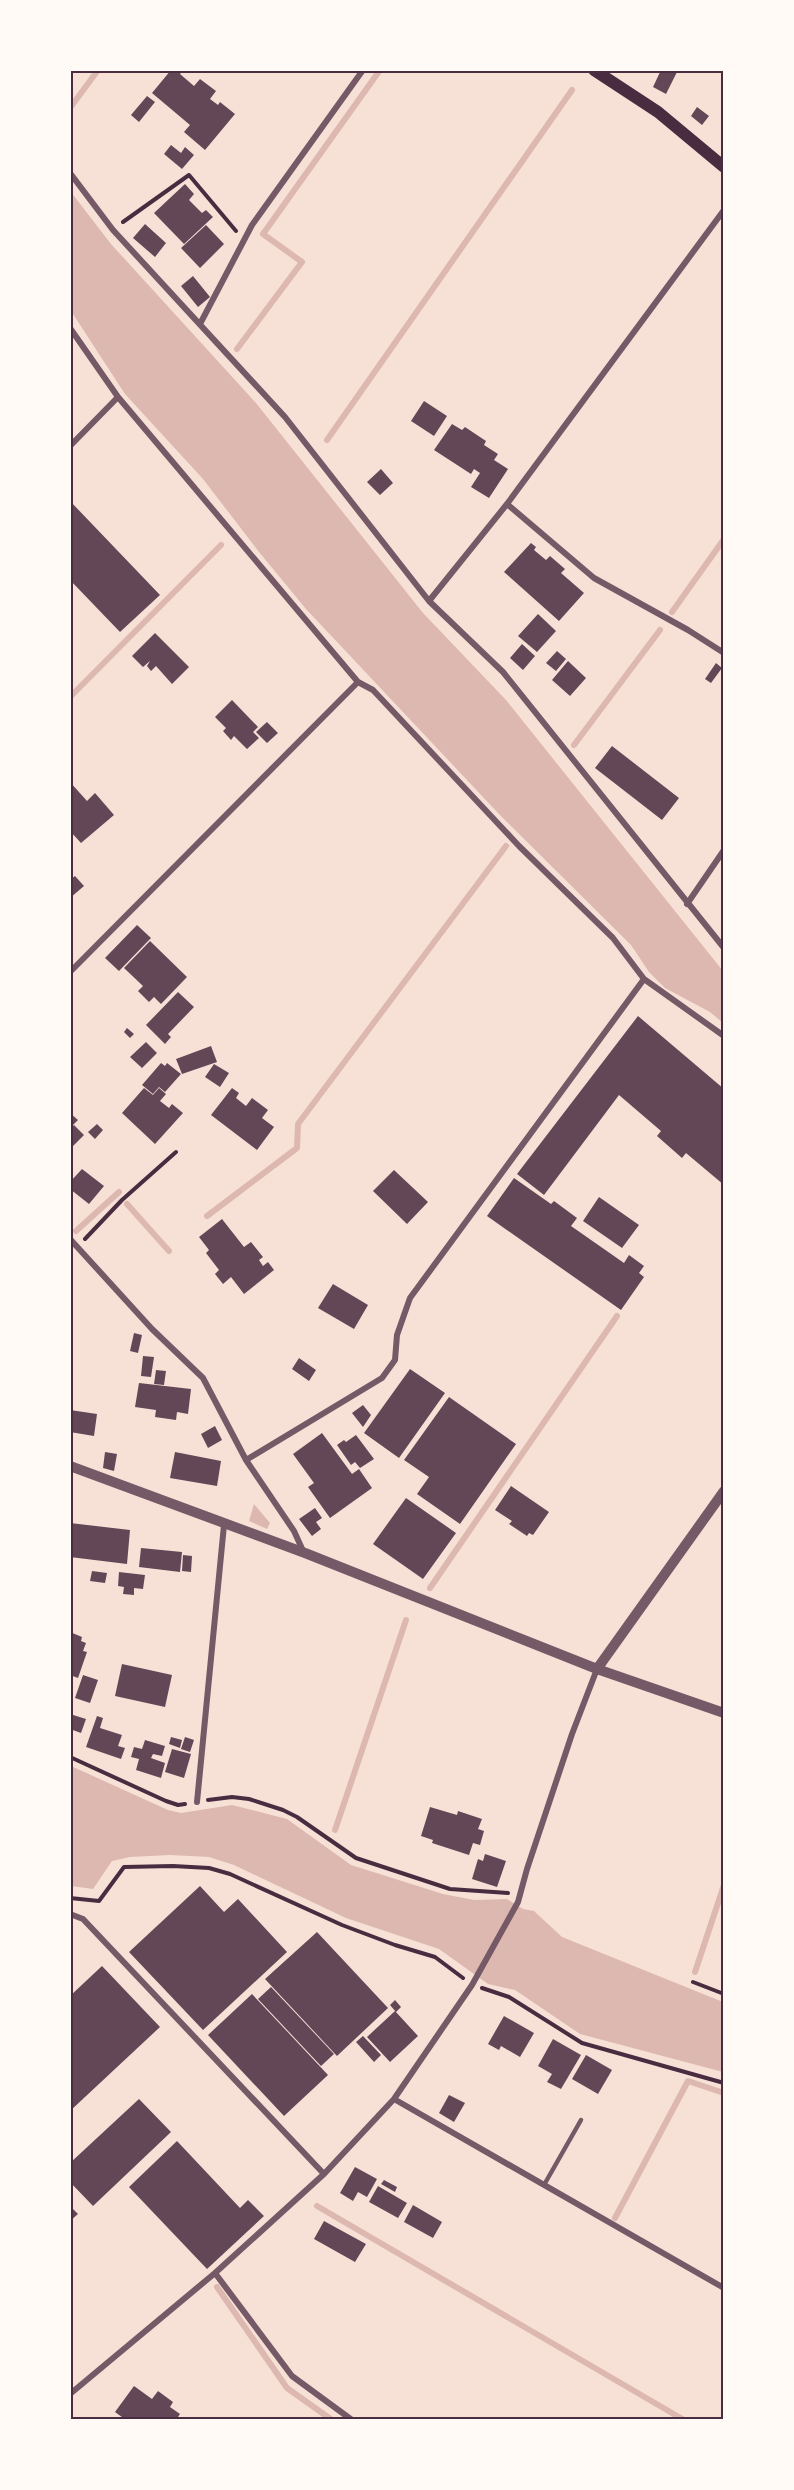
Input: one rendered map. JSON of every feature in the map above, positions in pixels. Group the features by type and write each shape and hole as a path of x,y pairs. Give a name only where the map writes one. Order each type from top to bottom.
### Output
{"main road":[{"path":"594,70 658,112 723,167"}],"street":[{"path":"200,324 252,225 363,70"},
{"path":"70,173 113,230 285,417 429,601 502,672 723,948"},
{"path":"429,601 507,504 723,210"},
{"path":"70,328 118,397 358,682 373,690 519,846 613,938 644,979 723,1036"},
{"path":"70,446 118,397"},
{"path":"507,504 594,578 688,630 723,653"},
{"path":"70,972 358,682"},
{"path":"687,904 723,850"},
{"path":"246,1460 382,1378 395,1360 397,1335 410,1298 644,979"},
{"path":"70,1239 152,1329 203,1378 246,1460 294,1531 304,1553"},
{"path":"70,1466 304,1553 597,1669 723,1713"},
{"path":"70,2394 214,2272 324,2174 394,2099 472,1985 519,1898 572,1734 597,1669 723,1491"},
{"path":"197,1802 224,1524"},
{"path":"70,1914 83,1919 324,2174"},
{"path":"394,2099 723,2288"},
{"path":"214,2272 292,2376 352,2420"}],"lane":[{"path":"544,2185 581,2120"}],"path":[{"path":"113,230 189,175 244,241"},
{"path":"77,1246 122,1200 176,1152"},
{"path":"70,1757 178,1805 220,1797 249,1799 297,1817 356,1858 450,1889 519,1898"},
{"path":"70,1898 99,1901 124,1867 209,1868 230,1874 363,1933 435,1956 472,1985 509,1997 582,2043 723,2083"},
{"path":"693,1982 723,1994"}],"shaded area":[{"path":"71,192 111,244 256,403 423,613 506,700 723,971 723,1023 710,1012 665,988 649,972 631,945 499,814 306,609 203,479 125,394 71,311"},
{"path":"254,1504 270,1523 267,1529 249,1521"},
{"path":"71,1766 168,1810 181,1813 232,1805 287,1819 351,1865 443,1894 474,1900 507,1899 523,1909 534,1911 562,1937 723,2002 723,2072 580,2034 515,1990 488,1984 439,1949 346,1918 234,1865 209,1857 170,1855 130,1857 112,1861 93,1889 71,1886"}],"building":[{"path":"171,70 183,70 180,74 194,86 200,79 216,91 210,99 218,105 220,102 235,114 205,150 184,132 190,125 152,93"},
{"path":"661,70 678,70 666,94 653,87"},
{"path":"147,96 155,102 139,122 131,115"},
{"path":"697,107 709,116 702,125 691,116"},
{"path":"171,145 181,153 185,147 194,155 182,169 164,154"},
{"path":"185,184 194,194 189,200 202,213 206,210 213,217 184,244 154,213"},
{"path":"145,224 166,243 155,257 133,238"},
{"path":"206,225 224,244 200,268 181,248"},
{"path":"193,276 210,297 198,307 181,286"},
{"path":"424,401 447,416 434,436 411,421"},
{"path":"452,424 462,430 465,427 486,441 484,445 498,454 494,460 508,469 489,498 471,487 480,473 474,469 471,474 434,450"},
{"path":"381,469 393,483 380,495 367,482"},
{"path":"70,501 160,595 120,632 70,580"},
{"path":"531,543 536,547 534,550 546,560 550,556 565,569 561,573 584,593 559,621 504,572"},
{"path":"538,614 556,631 537,652 518,636"},
{"path":"155,633 189,667 172,684 156,666 151,671 147,666 150,661 143,667 132,656"},
{"path":"522,644 535,656 523,670 510,658"},
{"path":"557,651 566,659 556,671 546,663"},
{"path":"568,661 586,678 570,696 552,680"},
{"path":"716,663 722,668 711,683 705,679"},
{"path":"232,700 258,727 253,732 259,738 247,749 234,736 231,740 223,731 226,728 215,717"},
{"path":"267,722 278,733 267,743 256,732"},
{"path":"612,746 679,798 662,820 595,768"},
{"path":"70,782 87,801 95,793 114,815 81,843 70,831"},
{"path":"75,876 84,886 70,898 70,880"},
{"path":"137,925 151,938 119,971 105,958"},
{"path":"150,941 187,977 161,1004 154,997 149,1002 138,991 143,986 124,968"},
{"path":"178,992 194,1007 168,1034 171,1037 165,1044 146,1025"},
{"path":"638,1016 724,1089 724,1185 686,1153 682,1158 657,1136 661,1131 619,1095 544,1195 517,1174"},
{"path":"127,1028 134,1034 130,1038 124,1032"},
{"path":"146,1042 157,1053 142,1068 130,1057"},
{"path":"211,1046 217,1062 182,1074 176,1059"},
{"path":"161,1063 165,1066 167,1063 181,1074 165,1092 159,1087 153,1094 142,1085"},
{"path":"214,1064 229,1073 220,1087 205,1077"},
{"path":"144,1088 153,1095 159,1088 166,1094 160,1101 169,1108 172,1104 183,1113 155,1144 122,1113"},
{"path":"232,1088 239,1093 236,1098 246,1106 252,1098 268,1110 262,1118 274,1127 257,1150 211,1115"},
{"path":"70,1113 78,1120 70,1128"},
{"path":"97,1124 103,1130 95,1139 88,1132"},
{"path":"74,1125 84,1135 72,1147 70,1129"},
{"path":"82,1169 104,1186 89,1204 70,1189 70,1182"},
{"path":"394,1170 428,1202 407,1224 373,1191"},
{"path":"514,1178 551,1204 554,1201 577,1218 571,1226 624,1263 629,1255 644,1266 639,1273 644,1277 621,1310 487,1216"},
{"path":"599,1197 639,1225 622,1248 583,1221"},
{"path":"222,1219 244,1247 251,1242 263,1257 259,1260 263,1266 268,1262 274,1270 244,1294 231,1277 223,1284 215,1274 219,1270 206,1253 209,1250 199,1237"},
{"path":"333,1284 368,1305 354,1329 318,1308"},
{"path":"134,1333 142,1335 138,1353 130,1351"},
{"path":"143,1356 154,1357 151,1377 141,1376"},
{"path":"299,1358 316,1370 309,1381 292,1369"},
{"path":"410,1369 445,1393 399,1458 364,1433"},
{"path":"156,1370 166,1371 164,1385 154,1384"},
{"path":"139,1383 191,1389 188,1414 177,1412 176,1420 155,1417 156,1410 135,1407"},
{"path":"449,1397 516,1444 460,1524 417,1494 429,1477 404,1460"},
{"path":"363,1405 371,1415 363,1427 352,1413"},
{"path":"70,1410 97,1414 94,1436 70,1432"},
{"path":"215,1426 222,1440 208,1448 201,1434"},
{"path":"322,1433 352,1474 359,1469 372,1488 330,1518 308,1487 314,1483 293,1454"},
{"path":"356,1435 374,1459 360,1468 355,1462 351,1465 337,1445"},
{"path":"105,1452 117,1454 114,1471 103,1468"},
{"path":"175,1452 221,1461 217,1486 170,1478"},
{"path":"511,1486 549,1512 533,1535 529,1533 527,1536 509,1524 512,1521 495,1510"},
{"path":"406,1498 456,1533 423,1579 373,1544"},
{"path":"315,1508 322,1518 316,1522 321,1529 312,1536 299,1519"},
{"path":"70,1523 130,1530 127,1564 70,1557"},
{"path":"141,1548 182,1552 180,1572 139,1567"},
{"path":"183,1555 192,1556 191,1572 182,1571"},
{"path":"92,1571 107,1573 105,1583 90,1581"},
{"path":"119,1572 145,1575 143,1589 134,1588 134,1595 123,1594 124,1587 118,1586"},
{"path":"70,1632 82,1637 81,1641 86,1643 83,1651 87,1652 78,1678 70,1675"},
{"path":"122,1664 172,1675 165,1707 115,1696"},
{"path":"83,1675 98,1680 90,1703 75,1698"},
{"path":"70,1714 86,1719 81,1733 70,1729"},
{"path":"97,1716 103,1718 100,1728 122,1735 118,1746 125,1748 121,1759 86,1747"},
{"path":"171,1737 182,1740 180,1748 169,1744"},
{"path":"185,1737 194,1740 190,1752 181,1749"},
{"path":"145,1740 165,1746 162,1756 153,1754 151,1758 165,1763 161,1778 136,1770 139,1759 131,1757 134,1747 142,1749"},
{"path":"172,1749 191,1754 184,1778 165,1772"},
{"path":"430,1807 457,1815 458,1811 482,1819 478,1829 484,1831 480,1845 473,1843 469,1855 432,1843 433,1840 421,1836"},
{"path":"485,1854 506,1861 497,1887 472,1879 478,1859 483,1861"},
{"path":"200,1886 224,1912 238,1899 287,1952 203,2030 129,1952"},
{"path":"317,1932 388,2008 337,2056 265,1979"},
{"path":"102,1966 160,2027 70,2111 70,1996"},
{"path":"271,1987 334,2054 321,2066 258,1999"},
{"path":"252,1994 328,2075 284,2116 208,2035"},
{"path":"395,2000 401,2007 396,2012 390,2005"},
{"path":"395,2011 418,2036 390,2062 367,2037"},
{"path":"504,2016 534,2033 520,2057 501,2046 499,2050 488,2044"},
{"path":"363,2036 381,2055 374,2062 356,2042"},
{"path":"553,2039 581,2055 561,2089 547,2082 552,2074 538,2066"},
{"path":"586,2055 612,2070 598,2094 572,2079"},
{"path":"449,2095 465,2103 454,2122 439,2113"},
{"path":"139,2099 171,2132 93,2206 70,2182 70,2163"},
{"path":"177,2141 240,2208 248,2200 264,2216 207,2269 129,2187"},
{"path":"355,2167 377,2179 367,2197 358,2192 353,2201 340,2193"},
{"path":"384,2180 397,2187 395,2192 381,2184"},
{"path":"378,2186 407,2203 398,2218 369,2202"},
{"path":"413,2205 442,2222 433,2238 404,2222"},
{"path":"70,2206 78,2214 70,2221"},
{"path":"324,2221 366,2244 355,2262 314,2239"},
{"path":"134,2386 152,2399 158,2391 173,2402 170,2407 180,2414 176,2420 126,2420 115,2412"}],"waterway":[{"path":"70,108 98,70"},
{"path":"237,349 302,262 263,234 380,70"},
{"path":"327,440 572,90"},
{"path":"672,612 724,539"},
{"path":"70,697 221,545"},
{"path":"574,745 660,630"},
{"path":"207,1216 297,1148 298,1124 506,846"},
{"path":"76,1231 119,1192"},
{"path":"127,1204 169,1251"},
{"path":"430,1588 617,1316"},
{"path":"335,1830 406,1620"},
{"path":"695,1972 724,1885"},
{"path":"615,2218 688,2081 724,2093"},
{"path":"317,2206 684,2420"},
{"path":"217,2287 287,2388 332,2420"}]}
